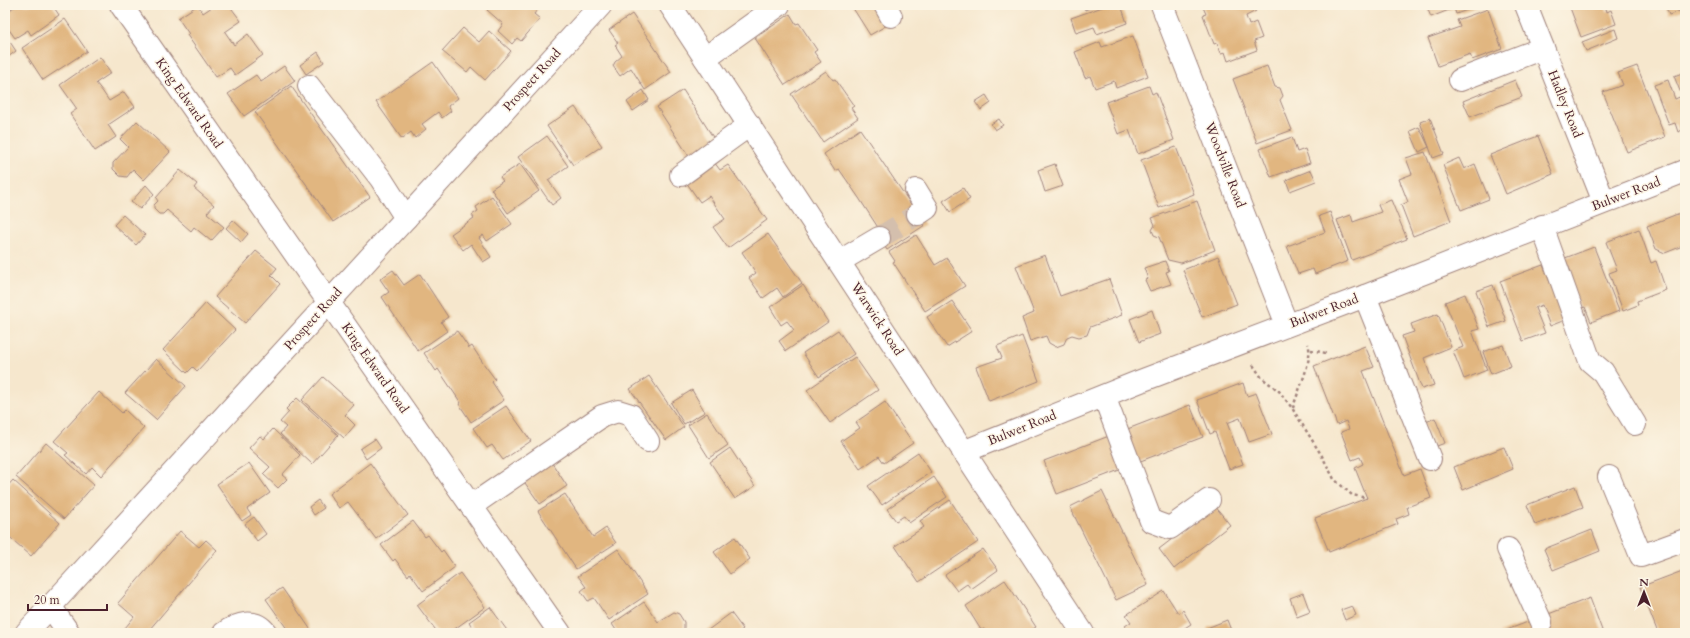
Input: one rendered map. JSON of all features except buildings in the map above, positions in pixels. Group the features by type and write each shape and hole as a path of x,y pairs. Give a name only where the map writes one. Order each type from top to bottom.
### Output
{"street":[{"name":"King Edward Road","path":"121,5 560,633"},
{"name":"Prospect Road","path":"26,633 601,5"},
{"name":"Warwick Road","path":"670,5 840,261 963,452 1083,633"},
{"path":"705,58 779,5"},
{"name":"Woodville Road","path":"1162,5 1294,323"},
{"name":"Hadley Road","path":"1526,5 1604,202"},
{"path":"1460,80 1543,48"},
{"path":"310,86 381,179 406,218"},
{"path":"681,175 720,148 728,139 750,125"},
{"name":"Bulwer Road","path":"963,452 1685,171"},
{"path":"916,190 928,208 918,214"},
{"path":"1542,226 1590,361 1603,372 1636,424"},
{"path":"840,261 879,238"},
{"path":"1365,296 1430,459"},
{"path":"1104,396 1151,521 1170,528 1209,500"},
{"path":"471,506 602,416 618,411 631,415 648,442"},
{"path":"1609,477 1642,556 1685,540"},
{"path":"1508,548 1541,622"},
{"path":"50,606 69,633"},
{"path":"224,633 232,627 249,622 261,626 266,633"}],"path":[{"path":"1294,323 1311,350 1326,353"},
{"path":"1244,342 1254,367 1262,378 1279,391 1292,408 1322,456 1334,479 1352,495 1367,498"},
{"path":"1292,408 1311,350"}],"tunnel":[{"path":"879,238 918,214"}]}
